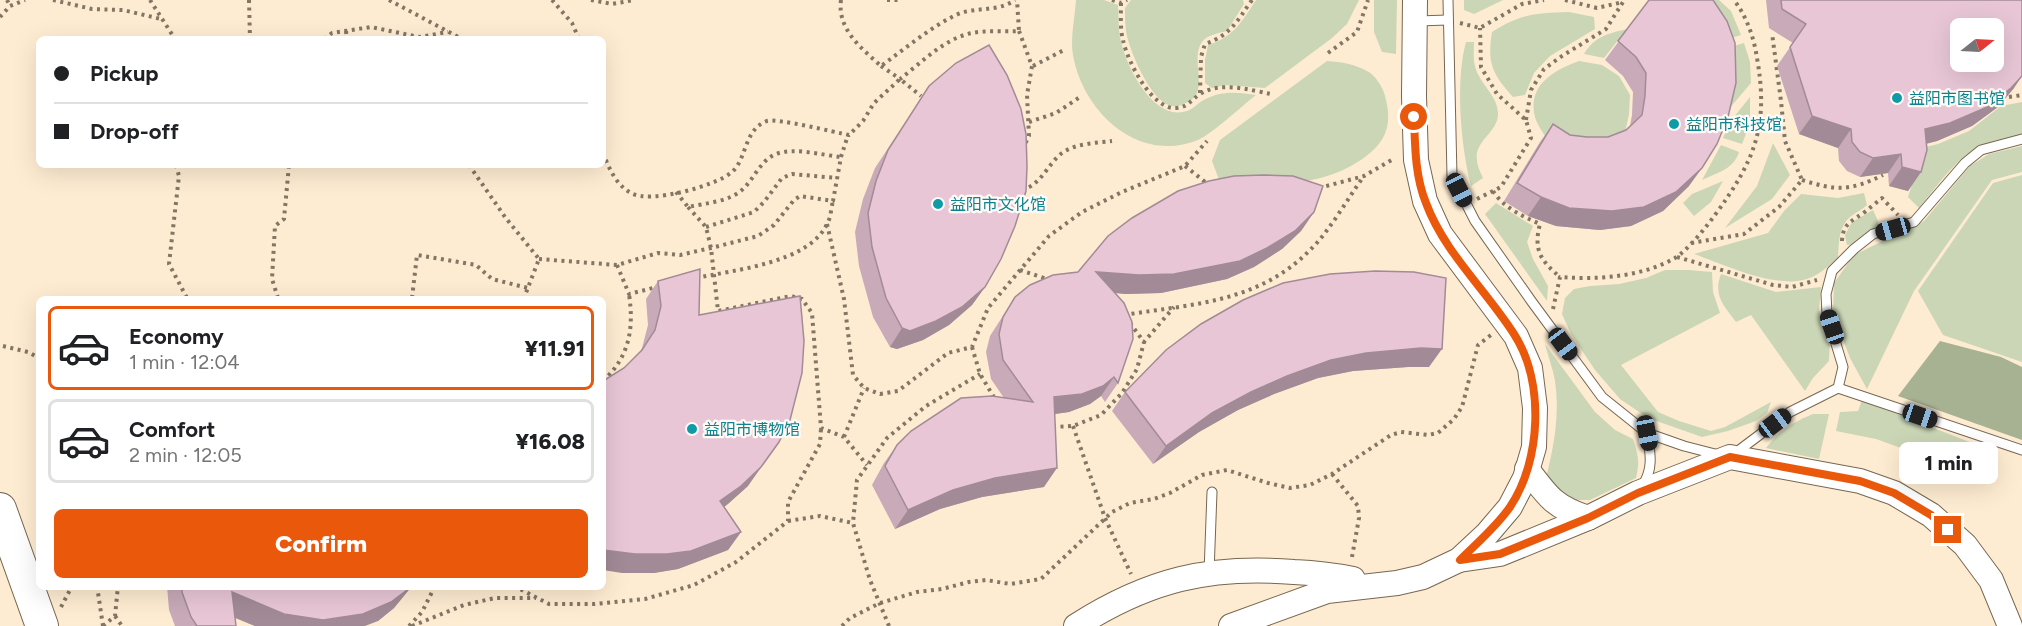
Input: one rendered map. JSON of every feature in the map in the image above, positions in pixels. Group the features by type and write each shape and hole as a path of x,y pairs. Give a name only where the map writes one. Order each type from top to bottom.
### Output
{"highway":[{"path":"0,509 36,588"},
{"path":"37,590 50,619"}],"street":[{"path":"1414,11 1416,160 1425,201 1440,234 1515,336 1530,368 1535,408 1534,447 1510,507 1460,560"},
{"path":"1231,626 1327,591 1396,583 1423,577 1460,560 1500,554 1588,518 1638,493 1730,457 1860,481 1894,493 1931,515 1965,545 1990,580 2010,626"},
{"path":"1527,469 1549,499 1567,512 1588,518"},
{"path":"1076,626 1113,603 1195,574 1232,570 1270,570 1349,578 1373,585"}],"lane":[{"path":"1448,0 1452,176 1475,221 1602,397 1647,433 1684,446 1730,457 1790,412 1839,388 2022,450"},
{"path":"1414,11 1448,20"},
{"path":"1839,388 1844,367 1827,314 1826,294 1832,271 1873,234 1914,222 1965,163 1981,150 2022,139"},
{"path":"1638,493 1648,477 1652,460 1647,433"},
{"path":"1209,573 1212,492"}],"path":[{"path":"7,0 10,6"},
{"path":"0,17 10,6 25,0"},
{"path":"53,0 92,9 123,10 160,20"},
{"path":"150,0 160,20 173,36"},
{"path":"249,0 250,36"},
{"path":"389,0 456,36"},
{"path":"552,0 572,23 578,36"},
{"path":"591,0 612,4 634,0"},
{"path":"841,0 840,10 846,28 858,46 921,96"},
{"path":"887,0 901,0"},
{"path":"881,66 957,14 1004,7 1016,0 1019,31 1032,66 1027,95 1029,136 1024,146"},
{"path":"1112,0 1121,3 1127,0"},
{"path":"1200,93 1201,57 1205,44 1230,32 1252,0"},
{"path":"1328,53 1357,32 1368,0"},
{"path":"1448,20 1480,28 1522,4 1544,0"},
{"path":"1565,0 1598,8 1624,1"},
{"path":"1493,191 1500,201 1540,224 1536,237 1539,252 1547,266 1560,277 1577,279 1611,277 1645,270 1676,257 1707,225 1733,190 1751,159 1760,129 1762,88 1755,46 1743,12 1734,0"},
{"path":"1467,205 1501,187 1531,138 1526,120 1531,90 1544,69 1606,29 1624,1"},
{"path":"1121,3 1123,40 1134,70 1149,93 1164,106 1174,109 1188,105 1200,93 1218,88 1238,87 1271,94"},
{"path":"328,36 332,33 371,27 410,36"},
{"path":"1480,28 1482,67 1497,94 1526,120"},
{"path":"346,31 347,36"},
{"path":"692,279 784,258 802,251 814,242 827,224 841,157 849,135 863,121 874,103 900,79 948,43 972,33 1019,31"},
{"path":"429,36 448,32"},
{"path":"1772,33 1785,141 1802,180 1827,188 1849,188 1865,184 1883,175"},
{"path":"1032,66 1064,50"},
{"path":"2009,97 2022,95"},
{"path":"1029,122 1056,113 1080,97"},
{"path":"606,159 617,182 632,194 650,197 711,184 734,171 755,127 770,120 849,135"},
{"path":"1016,183 1017,192 1033,188 1063,153 1080,146 1112,141"},
{"path":"996,400 980,374 972,347 988,308 1050,236 1082,212 1122,192 1185,166 1208,141"},
{"path":"687,207 732,196 743,189 763,163 775,154 787,151 841,157"},
{"path":"1316,188 1326,188 1364,176 1396,158"},
{"path":"1185,166 1216,190"},
{"path":"177,168 179,176 169,264 186,296"},
{"path":"277,296 272,279 275,226 284,219 289,168"},
{"path":"471,168 505,217 539,259 617,265 658,253 680,255 758,236 774,225 800,196 833,201"},
{"path":"706,227 754,212 782,178 792,174 837,178"},
{"path":"1124,315 1225,300 1257,287 1291,268 1312,249 1364,176"},
{"path":"1690,243 1744,234 1779,207 1802,180"},
{"path":"676,192 706,227 711,248 718,311 791,296 802,299 812,313 821,429 820,444 788,502 788,521"},
{"path":"827,224 844,299 853,375 864,388 880,394 898,391 948,352 972,347"},
{"path":"412,296 417,255 476,265 492,279 528,288"},
{"path":"1676,257 1773,285 1792,287 1812,283 1832,271"},
{"path":"525,296 539,259"},
{"path":"606,378 616,369 627,345 633,320 629,294 617,265"},
{"path":"1020,270 1061,283"},
{"path":"1550,326 1560,277"},
{"path":"629,294 661,286"},
{"path":"1118,307 1144,342"},
{"path":"1044,424 1052,427 1073,426 1101,415 1122,393 1137,369 1144,342 1174,307"},
{"path":"842,626 850,618 879,603 917,592 942,590 969,582 986,580 1010,584 1041,579 1112,512 1130,503 1154,499 1170,493 1202,475 1227,470 1290,488 1310,485 1332,474 1390,435 1401,432 1428,435 1438,433 1454,419 1462,407 1478,345 1491,335"},
{"path":"3,346 36,356"},
{"path":"889,626 870,580 853,523 857,480 887,438 926,406 980,374"},
{"path":"844,437 864,388"},
{"path":"1073,426 1105,518 1131,574"},
{"path":"821,429 844,437 867,465"},
{"path":"1332,474 1358,506 1359,518 1352,556"},
{"path":"521,590 549,604 594,604 645,599 694,585 736,562 788,521 820,516 853,523"},
{"path":"50,619 69,590"},
{"path":"98,590 103,626"},
{"path":"118,590 115,616 122,626"},
{"path":"411,626 422,612 433,590"},
{"path":"411,626 464,604 495,598 536,598"},
{"path":"103,626 115,616"}],"green space":[{"path":"1076,0 1104,0 1118,5 1120,37 1129,65 1144,90 1164,109 1175,112 1187,111 1208,97 1222,93 1256,95 1219,126 1198,140 1176,146 1155,145 1135,139 1117,128 1101,113 1088,96 1079,76 1072,48"},
{"path":"1131,0 1243,0 1244,4 1227,31 1210,36 1202,42 1198,54 1199,87 1196,95 1189,101 1178,106 1169,105 1153,92 1146,82 1126,32 1125,8"},
{"path":"1256,0 1359,0 1347,24 1332,38 1265,88 1225,85 1212,88 1205,83 1205,60 1208,45 1231,33"},
{"path":"1374,0 1397,0 1396,54 1382,52 1374,32"},
{"path":"1464,0 1503,0 1474,14 1464,10"},
{"path":"1706,0 1719,0 1731,11 1741,35 1722,41"},
{"path":"1569,12 1594,17 1595,29 1550,56 1534,73 1525,95 1513,97 1500,82 1493,68 1490,52 1492,32 1520,18"},
{"path":"1627,29 1604,58 1584,54 1597,39"},
{"path":"1466,42 1474,42 1475,66 1480,79 1495,102 1498,115 1494,127 1482,142 1477,153 1478,165 1483,178 1471,186 1464,153 1460,94"},
{"path":"1744,43 1750,62 1751,83 1728,110 1724,49"},
{"path":"1327,61 1362,69 1373,75 1381,85 1388,108 1388,119 1387,129 1378,146 1351,166 1320,178 1287,183 1221,185 1212,161 1220,140"},
{"path":"1579,61 1602,65 1619,76 1630,95 1625,133 1611,146 1546,138 1536,120 1534,106 1539,88 1552,74"},
{"path":"1750,97 1750,123 1742,144 1723,138 1730,122"},
{"path":"2022,102 2022,135 1988,143 1969,153 1946,175 1919,208 1908,197 1917,170 1913,150 1938,144 1969,131 2001,106"},
{"path":"1773,143 1790,175 1772,199 1725,228 1757,186"},
{"path":"1721,145 1739,152 1737,158 1724,170 1702,180"},
{"path":"2022,146 2022,172 1992,180 1914,291 1867,389 1850,358 1833,313 1834,283 1854,255 1924,221 1970,166 1989,154"},
{"path":"2022,175 2022,362 1943,335 1918,291 1993,183"},
{"path":"1723,181 1711,202 1694,216 1683,203 1692,194"},
{"path":"1864,193 1867,205 1844,224 1838,258 1820,273 1807,279 1780,281 1765,278 1694,254 1768,233 1784,211 1801,194 1838,198"},
{"path":"1496,203 1533,226 1527,242 1533,259 1548,286 1547,301 1485,214"},
{"path":"1873,210 1879,228 1862,236 1856,244 1847,245 1845,235 1852,222"},
{"path":"1665,270 1712,272 1713,292 1720,313 1621,365 1658,412 1679,421 1711,431 1725,427 1771,402 1767,413 1756,421 1702,437 1648,418 1620,399 1595,370 1571,334 1562,314 1565,298 1574,289 1619,284 1646,278"},
{"path":"1721,274 1776,292 1821,287 1819,310 1830,340 1829,361 1813,378 1805,391 1751,315 1736,322 1727,310 1718,288"},
{"path":"1940,341 2001,357 2022,367 2022,440 1898,396"},
{"path":"1545,344 1595,412 1615,430 1633,439 1636,449 1638,463 1636,478 1590,500 1569,500 1546,478 1554,442 1557,406 1555,381"},
{"path":"1862,400 1985,448 1969,482 1934,460 1876,439 1836,431 1840,412 1858,411"},
{"path":"1813,414 1829,414 1819,459 1766,448 1787,428"}],"building":[{"name":"益阳市科技馆","path":"1649,0 1713,0 1727,21 1735,43 1736,83 1728,117 1717,144 1702,168 1676,192 1644,207 1612,211 1569,208 1541,197 1517,183 1553,124 1570,135 1608,137 1626,130 1642,115 1646,73 1636,57 1618,41"},
{"name":"益阳市图书馆","path":"1781,0 2022,0 2022,76 2011,88 1985,108 1950,123 1925,129 1927,150 1921,172 1902,167 1901,154 1873,158 1860,152 1852,142 1851,129 1812,116 1790,47 1806,24 1782,9"},
{"name":"益阳市文化馆","path":"989,45 1007,75 1021,109 1026,134 1026,191 1001,259 985,287 962,307 936,321 910,331 902,328 886,298 872,247 868,213 876,181 888,150 929,86 956,63"},
{"path":"1234,176 1293,176 1323,186 1314,212 1295,231 1267,248 1240,261 1174,274 1139,275 1096,272 1124,303 1132,322 1133,339 1118,383 1114,377 1103,386 1082,394 1054,397 1057,468 995,478 953,490 908,510 885,466 897,445 911,431 961,398 992,396 1033,402 1003,360 999,334 1003,317 1015,297 1030,285 1053,275 1078,272 1108,236 1132,218 1178,191"},
{"name":"益阳市博物馆","path":"700,269 699,315 800,296 804,341 802,373 790,420 779,442 761,467 741,486 720,501 741,532 691,551 635,554 606,550 606,379 624,368 642,350 655,330 661,306 658,281"},
{"path":"1375,271 1414,272 1446,278 1442,349 1421,348 1366,353 1331,360 1251,392 1212,413 1166,446 1125,392 1166,350 1201,324 1243,300 1283,283 1330,274"},
{"path":"182,590 407,590 391,602 363,614 323,620 284,614 232,592 236,626 197,626 191,617"}],"place":[{"name":"益阳市图书馆","path":"1897,98"},
{"name":"益阳市科技馆","path":"1674,124"},
{"name":"益阳市文化馆","path":"938,204"},
{"name":"益阳市博物馆","path":"692,429"}],"route":[{"path":"1414,117 1416,160 1425,201 1440,234 1515,336 1530,368 1535,408 1534,447 1525,478 1510,507 1460,560 1500,554 1588,518 1638,493 1730,457 1860,481 1894,493 1931,515 1948,530"}]}
